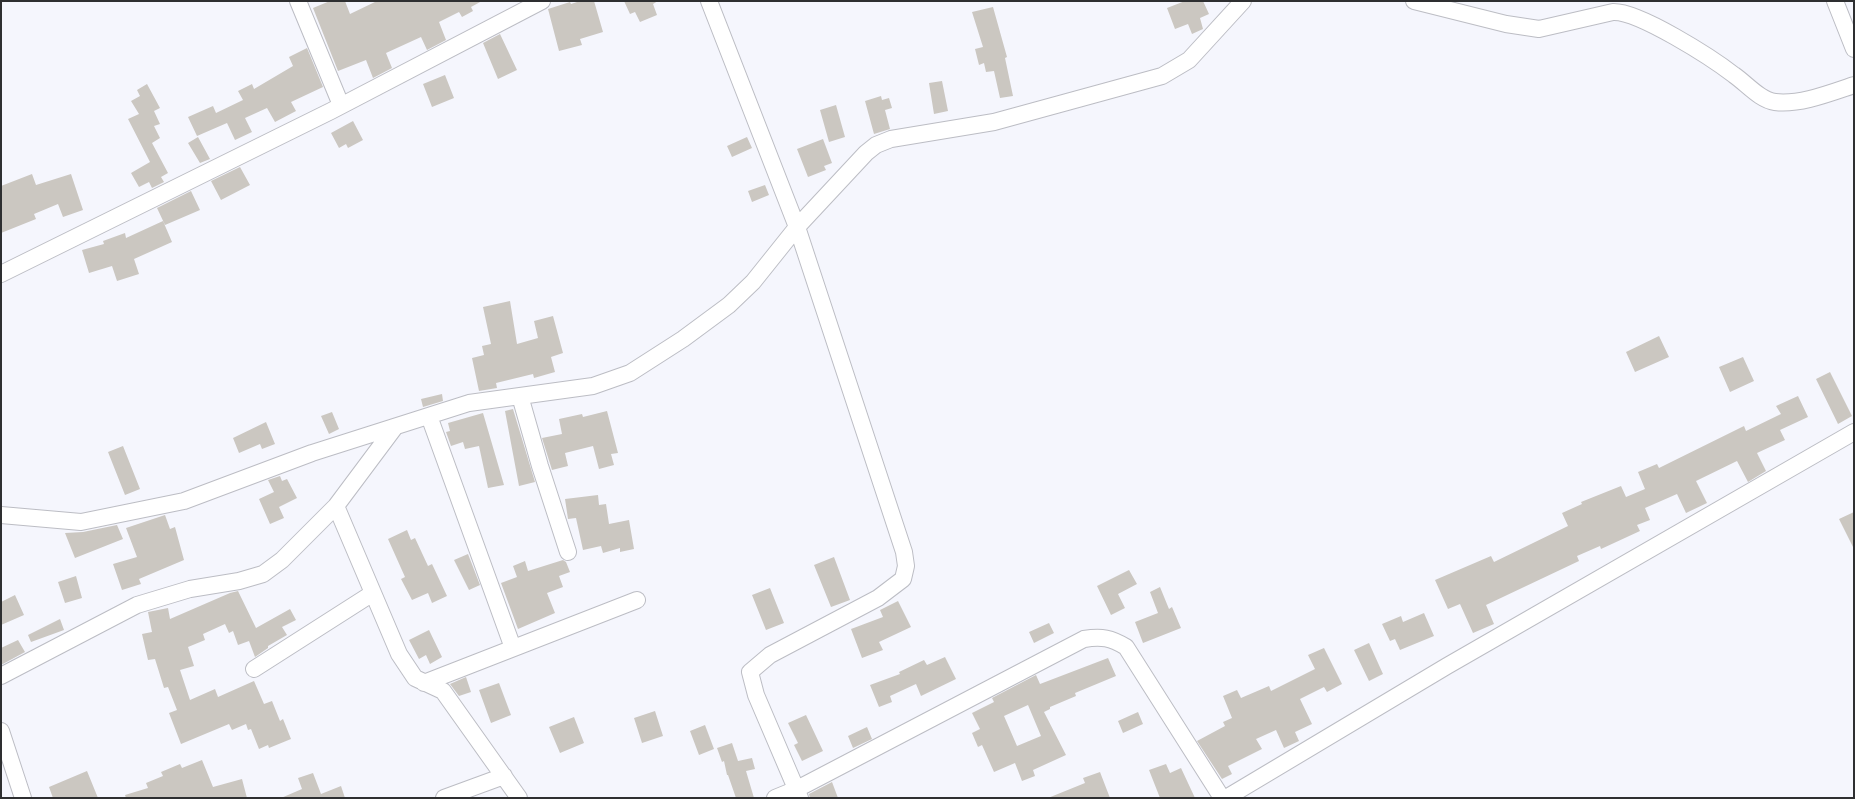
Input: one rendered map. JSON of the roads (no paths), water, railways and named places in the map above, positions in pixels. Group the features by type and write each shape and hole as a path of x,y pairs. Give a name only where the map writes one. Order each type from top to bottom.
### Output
{"street":[{"path":"298,1 341,105"},
{"path":"1,274 341,105 542,1"},
{"path":"709,1 797,227 901,542 906,566 902,579 878,598 770,655 750,672 756,695 799,793"},
{"path":"1,515 81,522 184,501 312,453 469,403 593,386 630,373 683,339 729,305 753,282 797,227 876,145 890,139 994,122 1162,76 1188,60 1243,1"},
{"path":"1414,1 1506,24 1539,28 1622,7 1734,74 1759,95 1773,102 1793,102 1854,86"},
{"path":"1835,1 1854,49"},
{"path":"520,396 568,552"},
{"path":"429,416 513,648"},
{"path":"1,676 137,605 190,589 239,581 263,574 282,560 336,506 395,427"},
{"path":"775,798 799,793 1084,639 1098,637 1110,638 1126,647 1224,798 1447,666 1854,432"},
{"path":"336,506 399,654 415,678 443,690 520,798"},
{"path":"254,669 373,593"},
{"path":"424,683 637,600"},
{"path":"1,731 23,798"},
{"path":"444,798 504,776"}]}
